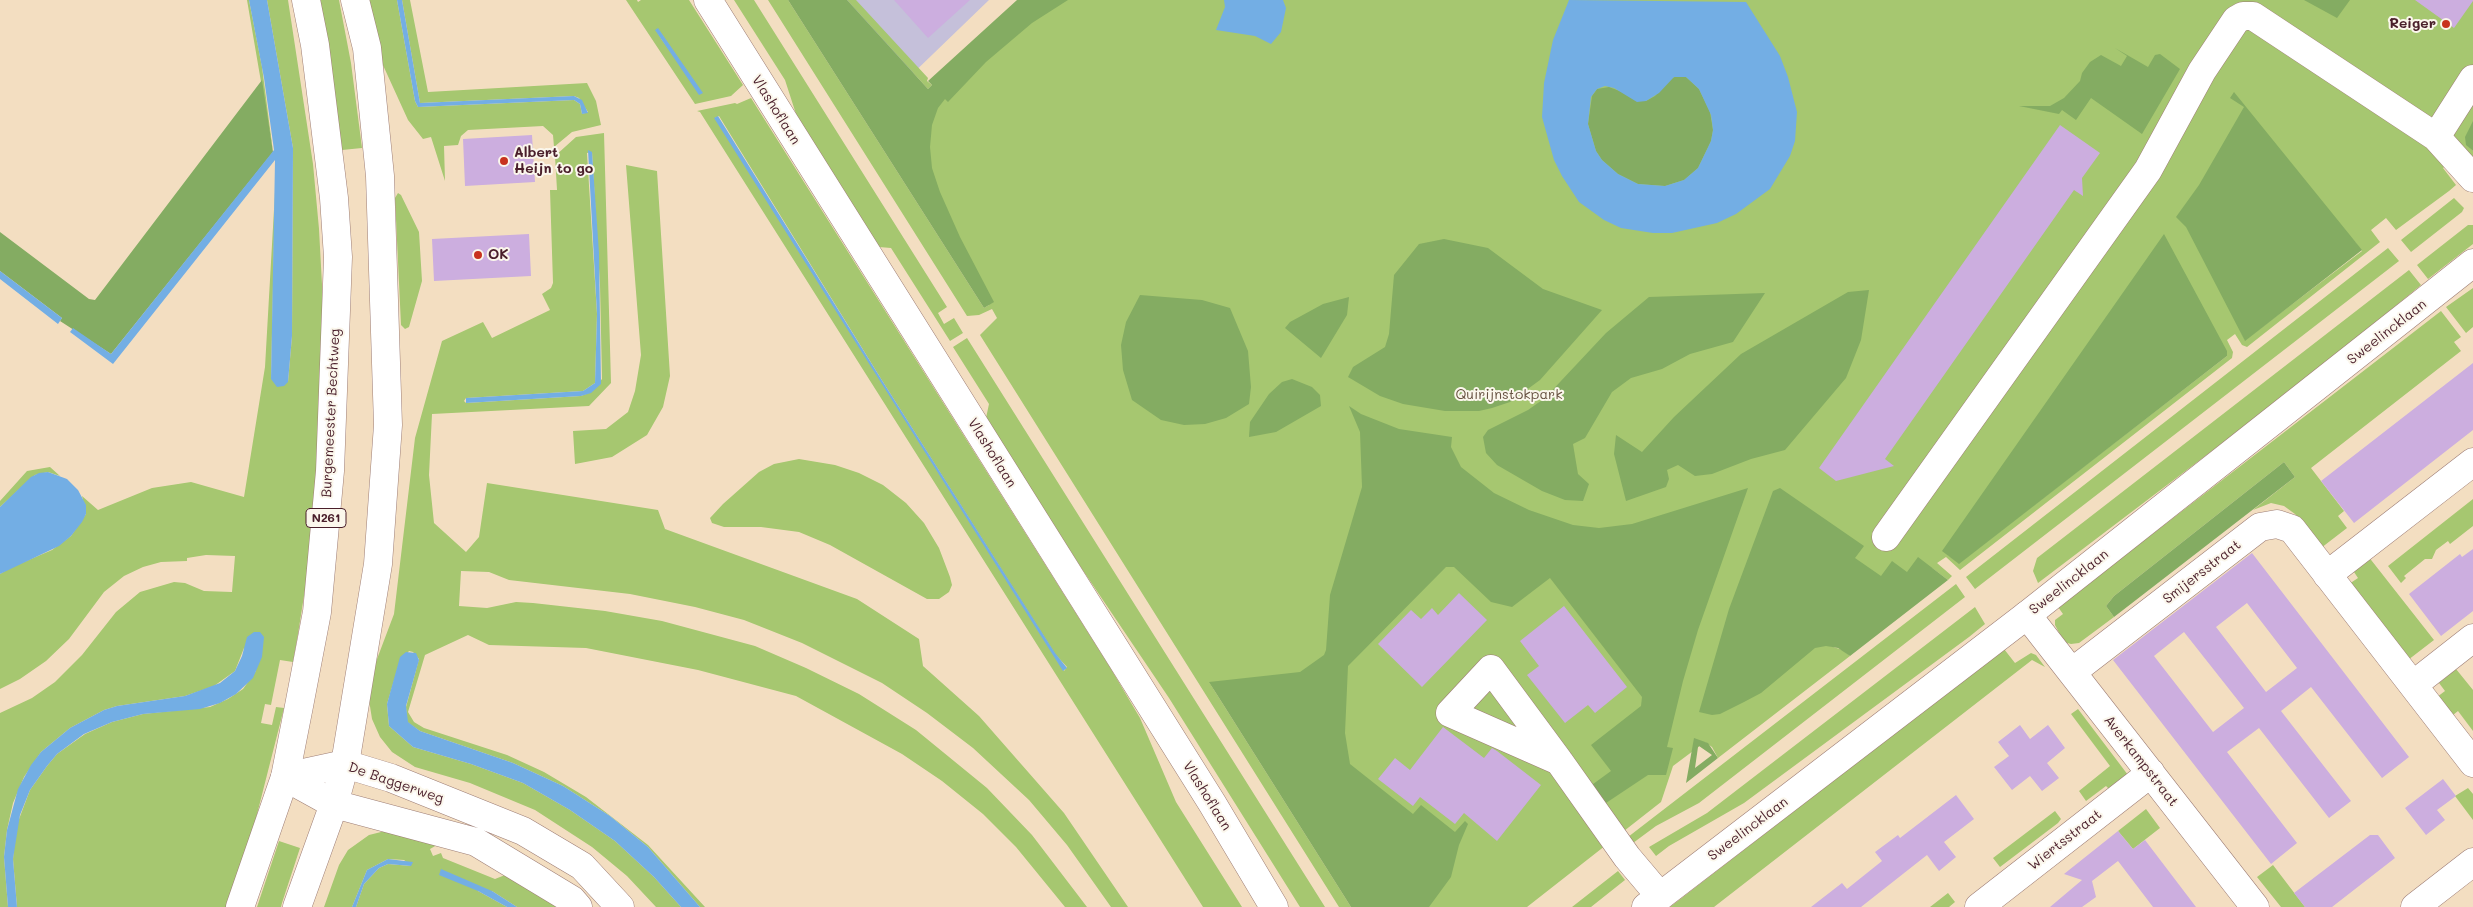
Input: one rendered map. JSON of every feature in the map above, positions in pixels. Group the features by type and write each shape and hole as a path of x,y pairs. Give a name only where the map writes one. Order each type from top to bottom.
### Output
{"street":[{"name":"Burgemeester Bechtweg","path":"240,907 285,777 317,612 330,471 338,257 334,198 315,45 306,0"},
{"path":"297,907 334,804 345,764 378,564 388,425 380,176 367,48 355,0"},
{"name":"Vlashoflaan","path":"708,0 1212,803 1274,907"},
{"path":"1886,537 2148,170 2202,71 2236,20 2243,16 2253,16 2436,136 2473,178"},
{"path":"2436,136 2473,79"},
{"name":"Sweelincklaan","path":"1559,761 1627,857 1653,902 2028,615 2473,263"},
{"path":"2327,575 2473,462"},
{"name":"Smijersstraat","path":"2072,672 2260,527 2277,524 2292,529 2473,763"},
{"name":"Averkampstraat","path":"2028,615 2255,907"},
{"path":"2413,685 2473,638"},
{"name":"De Baggerweg","path":"285,777 345,764 390,778 523,831 582,866 620,907"},
{"name":"Wiertsstraat","path":"1979,907 2151,773"},
{"path":"285,777 334,804 476,842 572,900 578,907"},
{"path":"2415,907 2473,862"}],"shaded area":[{"path":"836,0 989,0 904,82"}],"green space":[{"path":"247,0 249,0 262,67 273,152"},
{"path":"267,0 288,0 313,164 323,303 321,435 309,564 298,634 293,662 280,660 271,705 265,704 261,723 272,725 276,707 284,708 253,830 227,907 17,907 13,859 16,827 30,790 57,754 85,734 112,722 143,714 210,707 228,699 243,689 256,671 244,648 235,671 214,686 185,696 117,706 104,710 70,728 41,752 24,777 13,803 4,857 8,907 0,907 0,713 32,698 55,682 82,655 116,612 140,592 174,582 185,583 204,591 232,592 235,556 206,555 187,558 187,561 161,562 143,567 124,576 104,592 69,639 46,661 20,679 0,689 0,574 52,550 71,536 86,514 82,496 98,510 152,488 191,482 244,497 265,367 275,192 271,379 288,382 292,336 293,148"},
{"path":"317,0 339,0 351,63 362,148 342,150"},
{"path":"367,0 397,0 415,101 418,107 574,100 580,104 582,114 588,112 579,98 574,96 420,103 402,0 410,0 428,92 587,83 596,101 601,125 572,132 554,147 553,135 543,126 468,130 461,136 458,145 444,146 445,181 431,137 423,139 408,120 377,52"},
{"path":"626,0 637,0 638,2 641,0 689,0 743,85 731,96 695,104","holes":["658,29 702,93 662,40 656,30"]},
{"path":"734,0 754,0 947,307 938,313 944,324 954,318 963,333 950,341 891,248 879,247 796,114 785,80"},
{"name":"Quirijnstokpark","path":"768,0 788,0 984,308 989,305 885,137 1030,0 2473,0 2473,141 2468,146 2473,151 2473,158 2464,149 2443,168 2456,185 2396,230 2386,218 2371,230 2380,242 2247,347 2242,345 2235,334 2227,340 2233,352 2232,358 1960,570 1946,557 1937,563 1952,576 1948,580 1932,568 1830,646 1843,650 1850,656 1718,758 1712,747 1705,742 1673,766 1661,802 1527,907 1364,907 1209,682 1351,907 1339,907 980,335 997,318 992,309 979,315 967,316","holes":["2355,242 2362,251 2245,340 2240,330","2222,344 2227,356 1959,563 1948,555"]},
{"path":"788,0 847,0 928,89 932,85 928,81 1017,0 1068,0 1032,23 986,62 948,102 945,99 938,108 932,125 930,147 932,168 940,192 960,237 994,302 984,308"},
{"path":"847,0 856,0 928,78 927,81 932,85 928,89"},
{"path":"2304,0 2350,0 2337,18"},
{"path":"2115,48 2148,67 2155,55 2160,54 2180,69 2142,134 2091,98 2076,120 2062,110 2059,114 2019,106 2050,106 2064,98 2080,81 2082,73 2090,62 2101,55 2121,66 2127,56"},
{"path":"1686,77 1699,89 1710,112 1713,130 1711,141 1698,168 1684,180 1665,186 1638,184 1618,174 1602,160 1596,151 1588,124 1592,96 1597,89 1609,87 1646,101 1655,96 1671,78"},
{"path":"262,80 273,152 111,354 60,321 62,318 0,271 0,232 89,299 95,300"},
{"path":"2234,92 2362,250 2245,341 2186,227 2176,217 2199,185 2244,107 2230,98"},
{"path":"751,98 1111,669 1140,718 1176,802 1242,907 1203,907 700,112 697,111 737,104","holes":["719,116 883,382 1055,654 1067,667 1064,671 715,118"]},
{"path":"2473,121 2473,151 2466,145 2465,137"},
{"path":"604,133 611,383 589,406 432,414 429,475 434,523 466,552 479,537 487,483 658,510 665,529 857,599 919,639 923,666 979,716 1064,813 1128,907 1111,907 1067,845 1029,800 973,748 927,713 882,683 802,643 744,620 695,607 630,594 509,580 489,572 461,571 459,606 487,608 516,602 533,603 605,611 662,621 755,646 859,694 916,730 987,788 1032,835 1087,907 1065,907 1016,847 983,814 942,781 902,754 796,696 698,670 586,648 489,645 468,635 425,655 408,712 414,722 424,728 507,755 544,772 586,797 648,845 705,907 700,907 648,847 610,816 563,786 513,763 420,731 407,722 406,707 419,659 413,652 409,651 399,664 387,704 389,726 413,747 471,764 523,783 570,810 615,841 654,877 681,907 656,907 627,876 592,847 535,810 470,783 415,767 392,752 380,737 372,719 369,700 374,667 394,614 415,438 442,341 483,322 492,338 550,310 542,294 551,288 553,283 550,190 557,190 555,156 576,137","holes":["592,152 600,285 602,379 591,392 581,396 466,403 464,401 466,398 583,391 595,383 597,314 587,153"]},
{"path":"626,165 657,171 670,376 663,407 647,435 612,457 575,464 573,431 606,429 628,412 635,391 641,355"},
{"path":"398,193 401,195 419,232 422,281 409,327 405,329 401,325 395,198"},
{"path":"2454,198 2464,208 2462,212 2411,252 2401,240"},
{"path":"2468,225 2473,225 2473,244 2428,279 2417,265"},
{"path":"2164,234 2227,351 2227,356 1959,564 1942,551"},
{"path":"1444,239 1488,248 1543,289 1602,310 1540,380 1510,402 1479,411 1445,411 1403,404 1380,396 1348,377 1353,367 1385,347 1389,334 1394,275 1419,244"},
{"path":"2388,248 2399,261 1975,589 1966,577"},
{"path":"2409,270 2421,285 2308,378 2038,583 2033,571 2037,558"},
{"path":"2473,288 2473,327 2466,333 2446,307"},
{"path":"1869,290 1861,340 1846,378 1785,450 1751,459 1712,474 1695,476 1678,465 1667,470 1669,479 1666,487 1626,501 1614,454 1616,435 1642,452 1674,417 1741,354 1848,292"},
{"path":"1765,293 1733,342 1690,354 1662,369 1631,378 1612,392 1585,438 1573,444 1578,474 1589,484 1583,501 1565,500 1542,491 1497,465 1486,453 1483,437 1488,430 1528,410 1545,398 1606,333 1649,297"},
{"path":"1140,295 1202,300 1230,308 1248,351 1251,387 1249,404 1226,418 1205,424 1184,425 1161,420 1132,400 1123,370 1121,345 1126,322"},
{"path":"1349,297 1347,315 1321,358 1285,328 1290,322 1323,304"},
{"path":"2441,311 2461,337 2454,342 2461,351 2311,468 2344,511 2338,516 2347,528 2321,548 2295,514 2284,506 2271,503 2253,510 2295,477 2284,462 2114,596 2106,606 2114,617 2079,643 2071,644 2064,642 2055,625 2055,620 2063,614 2058,607"},
{"path":"967,338 1325,907 1300,907 1169,698 1082,569 986,418 989,404 953,347"},
{"path":"1292,379 1312,387 1320,395 1321,406 1276,432 1249,437 1250,422 1269,394 1282,382"},
{"path":"1349,406 1361,414 1399,429 1452,437 1451,447 1461,467 1494,493 1529,510 1573,525 1599,528 1632,524 1748,488 1698,630 1683,681 1667,747 1673,748 1666,775 1648,775 1603,805 1589,787 1611,771 1591,745 1641,706 1642,697 1550,578 1512,607 1491,602 1454,567 1446,567 1348,666 1345,733 1350,764 1413,814 1421,805 1455,832 1465,821 1468,824 1459,845 1451,877 1429,907 1351,907 1209,682 1300,672 1324,655 1330,595 1362,487 1360,432"},
{"path":"799,459 835,465 859,473 883,485 906,503 924,523 939,548 952,585 949,592 939,599 927,599 830,545 799,532 761,527 724,527 712,523 710,518 759,472 774,464"},
{"path":"2284,462 2295,477 2114,617 2106,606 2114,596"},
{"path":"50,467 60,476 48,472 35,475 0,507 0,501 27,471"},
{"path":"1780,488 1864,546 1855,558 1881,576 1892,561 1907,572 1918,557 1948,580 1850,656 1838,648 1826,646 1815,648 1761,693 1720,714 1712,715 1699,712 1729,609 1773,491"},
{"path":"2473,499 2473,526 2450,544 2448,541 2436,550 2432,559 2425,559 2404,576 2406,578 2401,583 2388,566"},
{"path":"2368,556 2434,640 2408,660 2349,584 2358,578 2352,569"},
{"path":"1956,584 1965,597 1699,803 1656,826 1633,843 1628,837"},
{"path":"1975,607 1985,624 1744,803 1669,846 1656,856 1649,847 1707,813"},
{"path":"2004,649 2015,663 2031,653 2036,655 2045,667 2032,660 1714,907 1670,907"},
{"path":"2456,669 2473,690 2473,731 2458,711 2453,715 2437,697 2445,691 2439,683"},
{"path":"2078,709 2128,775 2110,790 2106,786 2086,801 2079,791 2110,766 2071,714"},
{"path":"1694,738 1708,743 1718,758 1686,783","holes":["1699,746 1712,755 1695,768"]},
{"path":"2468,788 2473,794 2473,820 2455,796"},
{"path":"2146,809 2160,828 2133,849 2118,831"},
{"path":"2055,811 2061,819 2058,823 2000,867 1993,858"},
{"path":"385,831 437,845 430,849 433,856 441,853 443,858 495,879 510,873 560,907 517,907 492,891 478,891 507,907 356,907 364,884 379,868 388,864 411,866 404,860 388,859 367,870 352,907 324,907 339,865 348,850 369,835"},
{"path":"279,841 300,848 281,907 257,907"},
{"path":"2273,865 2305,907 2281,907 2257,877"},
{"path":"1618,871 1625,880 1591,907 1572,907"},
{"path":"1948,893 1955,902 1949,907 1930,907"}],"water":[{"path":"249,0 267,0 293,148 292,336 288,382 284,386 277,387 271,379 275,160 113,364 70,332 73,328 111,354 274,150 264,78"},
{"path":"397,0 402,0 420,103 574,96 582,100 588,113 582,114 580,104 574,100 418,107 415,101"},
{"path":"1224,0 1283,0 1286,8 1281,32 1271,44 1255,36 1216,30 1225,7"},
{"path":"1569,0 1746,2 1780,56 1788,77 1797,112 1795,141 1790,156 1770,189 1736,214 1717,223 1672,233 1653,233 1621,228 1604,220 1579,202 1554,160 1542,117 1544,83 1553,40","holes":["1674,77 1686,77 1699,89 1711,115 1713,130 1711,141 1698,168 1684,180 1665,186 1638,184 1618,174 1602,160 1596,151 1588,124 1591,97 1597,89 1605,86 1614,88 1637,102 1646,101 1659,93"]},
{"path":"658,28 703,93 699,95 655,30"},
{"path":"718,116 883,382 1055,653 1067,668 1063,671 714,118"},
{"path":"588,150 592,152 599,253 601,384 591,393 581,396 466,403 466,398 583,391 595,383 597,314"},
{"path":"0,271 62,318 58,324 0,279"},
{"path":"48,472 67,479 78,490 86,505 86,514 71,536 59,546 0,574 0,507 31,477 39,473"},
{"path":"254,632 260,632 264,637 262,657 253,678 236,694 220,703 200,709 143,714 112,722 84,734 57,754 30,790 20,815 13,859 17,907 8,907 4,857 7,830 18,789 31,765 41,752 70,728 104,710 117,706 185,696 220,683 235,671 242,656 247,637"},
{"path":"406,652 416,653 419,660 406,706 408,722 420,731 513,763 563,786 610,816 648,847 700,907 681,907 654,877 615,841 570,810 523,783 471,764 413,747 389,726 387,704 400,657"},
{"path":"388,859 413,862 411,866 388,864 379,868 364,884 356,907 352,907 367,870"},
{"path":"441,869 492,891 517,907 507,907 478,891 439,875"}],"building":[{"path":"894,0 970,0 928,38"},
{"path":"2415,0 2473,0 2473,1 2454,28"},
{"path":"2060,125 2100,153 2082,178 2083,196 2074,190 1885,459 1894,466 1836,481 1819,468"},
{"path":"532,135 535,182 465,186 463,139"},
{"path":"529,234 531,276 434,281 432,239"},
{"path":"2473,363 2473,430 2354,523 2321,481"},
{"path":"2473,549 2473,611 2441,636 2409,594 2460,554 2462,557"},
{"path":"2252,553 2409,757 2382,778 2311,687 2281,711 2351,801 2329,818 2259,728 2227,752 2297,843 2271,864 2113,660","holes":["2247,603 2297,668 2266,692 2216,627","2184,632 2244,708 2213,732 2154,656"]},
{"path":"1459,593 1487,620 1422,687 1378,644 1411,610 1421,619 1432,608 1438,615"},
{"path":"1564,606 1627,687 1595,713 1588,705 1565,723 1527,675 1539,666 1520,641"},
{"path":"2020,725 2030,739 2048,725 2065,748 2047,763 2059,778 2042,791 2030,776 2012,790 1994,767 2009,756 1998,742"},
{"path":"1443,727 1484,758 1492,748 1541,785 1497,841 1464,813 1455,824 1420,797 1413,806 1378,779 1395,758 1410,770"},
{"path":"2443,779 2456,796 2437,810 2445,820 2426,835 2405,808"},
{"path":"1956,795 1974,819 1944,842 1956,857 1939,871 1927,855 1861,907 1811,907 1842,883 1847,889 1882,861 1875,852 1898,835 1900,838"},
{"path":"2118,831 2133,849 2145,840 2196,907 2153,907 2118,861 2092,881 2096,897 2082,907 2050,907 2082,880 2064,874"},
{"path":"2370,835 2378,835 2395,858 2332,907 2305,907 2294,893"}],"place":[{"name":"Reiger","path":"2446,24"},
{"name":"Albert Heijn to go","path":"504,161"},
{"name":"OK","path":"478,255"}]}
